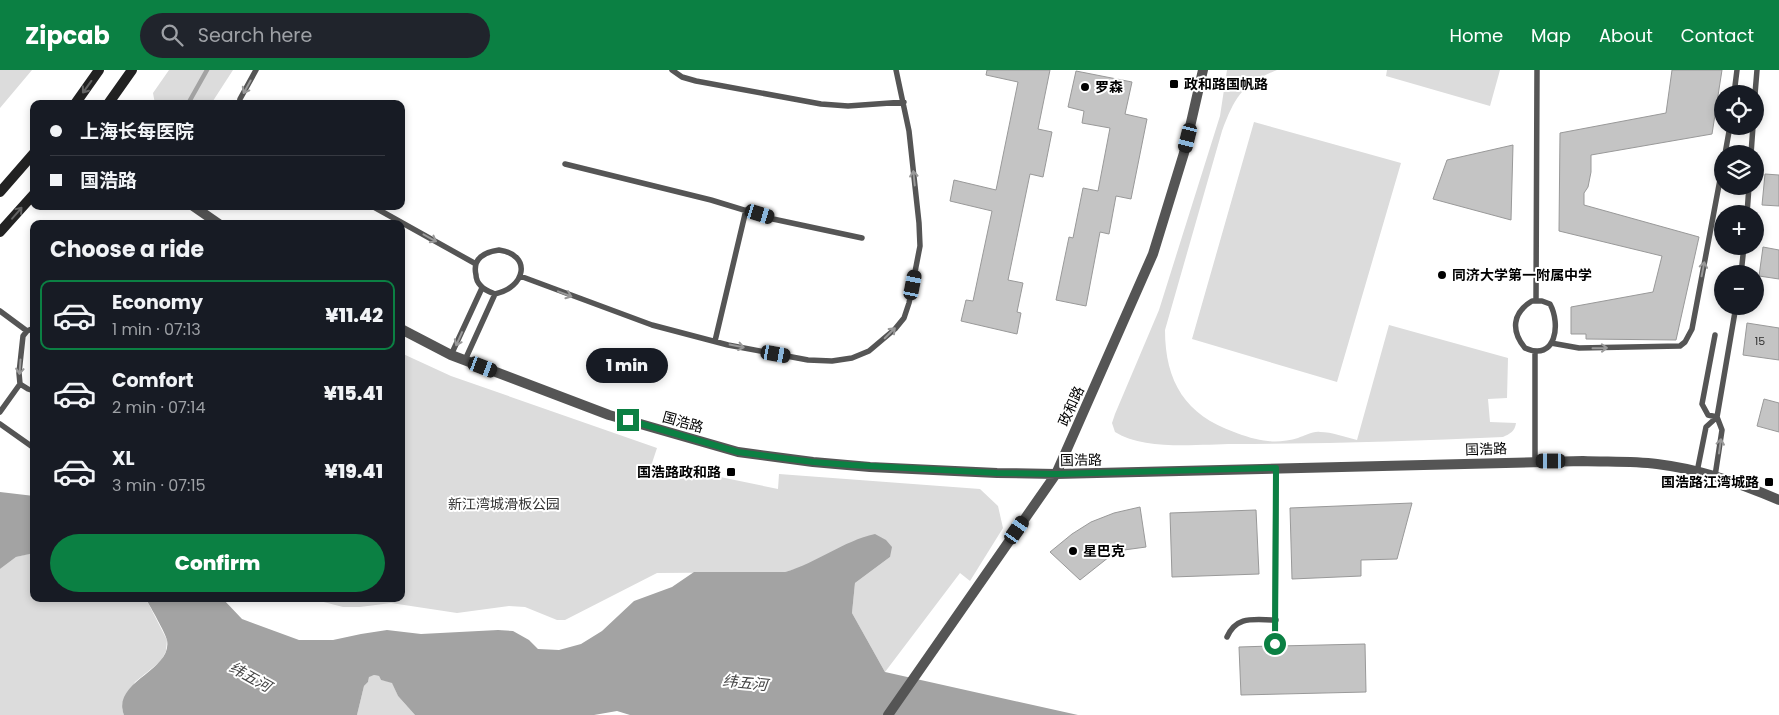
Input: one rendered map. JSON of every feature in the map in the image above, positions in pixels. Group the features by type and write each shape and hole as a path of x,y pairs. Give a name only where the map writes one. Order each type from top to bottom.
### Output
{"main road":[{"path":"78,100 99,70"},
{"path":"111,100 132,70"},
{"path":"0,192 30,158"},
{"path":"0,232 30,198"}],"street":[{"name":"政和路","path":"888,715 1056,474 1153,254 1184,153 1203,70"},
{"path":"199,210 213,220"},
{"name":"国浩路","path":"405,331 451,355 609,415 738,452 813,462 997,473 1056,474 1583,461 1657,464 1715,476 1779,500"}],"lane":[{"path":"240,100 256,70"},
{"path":"672,70 682,77 696,81 821,104 848,106 904,102"},
{"path":"520,276 652,325 715,341 808,360 832,361 852,358 869,351 895,329 904,318 909,303 920,246 909,131 896,70"},
{"path":"1536,301 1537,70"},
{"path":"1735,85 1737,70"},
{"path":"1755,85 1756,70"},
{"path":"565,164 711,200 773,219 862,238"},
{"path":"1552,344 1579,348 1680,346 1685,342 1692,329 1717,195"},
{"path":"379,210 397,220"},
{"path":"715,341 746,210"},
{"path":"405,224 476,264"},
{"path":"509,251 515,254 520,263 520,276 518,282 512,288 495,294 482,288 477,280 476,264 479,257 488,252 509,251"},
{"path":"451,355 482,288"},
{"path":"465,360 495,294"},
{"path":"1532,301 1550,304 1554,311 1555,335 1552,344 1545,349 1535,351 1525,348 1517,336 1516,329 1516,321 1523,306 1532,301"},
{"path":"0,311 30,328"},
{"path":"1715,476 1722,430 1717,417 1734,315"},
{"path":"0,412 20,384 19,373 23,336 30,330"},
{"path":"1697,472 1708,415 1702,404 1715,335"},
{"path":"1535,351 1535,461"},
{"path":"20,384 30,390"},
{"path":"1708,415 1717,417"},
{"path":"1706,427 1717,417"},
{"path":"0,424 30,445"},
{"path":"1275,644 1276,468"},
{"path":"1227,637 1236,624 1245,620 1276,620"}],"green space":[{"path":"0,70 32,70 0,108"},
{"path":"169,70 233,70 214,100 154,100 153,93"},
{"path":"1227,70 1277,70 1248,86 1231,109 1222,131 1165,330 1166,349 1174,381 1191,406 1217,425 1259,440 1283,441 1312,433 1325,432 1357,440 1389,325 1508,358 1507,398 1488,399 1490,422 1516,423 1515,428 1510,433 1503,437 1436,440 1173,445 1141,442 1115,432 1112,423 1159,310 1220,116"},
{"path":"1387,70 1500,70 1490,106 1386,76"},
{"path":"1254,122 1401,163 1337,382 1192,339"},
{"name":"新江湾城滑板公园","path":"405,355 451,376 657,448 652,463 778,489 779,474 980,489 998,506 1003,528 970,581 960,573 885,672 852,613 855,583 890,557 799,568 785,572 657,573 565,620 557,620 525,607 509,606 457,613 391,603 343,607 324,602 405,602"},
{"path":"30,554 30,602 148,602 167,640 166,651 161,661 135,682 122,709 124,715 0,715 0,569 16,557"},
{"path":"369,676 379,676 381,680 392,682 398,696 415,715 357,715 364,686 368,682"}],"water":[{"path":"0,492 30,496 30,554 16,557 0,569"},
{"name":"纬五河","path":"875,534 886,540 892,547 890,557 855,583 852,613 885,672 1078,715 630,715 617,711 594,715 415,715 398,696 392,683 381,680 379,676 374,675 369,677 368,682 364,686 357,715 124,715 122,703 126,693 161,660 166,651 166,636 148,602 226,602 242,619 299,640 333,640 387,630 421,634 498,630 513,631 529,640 538,649 559,650 581,644 602,631 634,601 672,587 694,572 785,572 863,537"}],"building":[{"path":"987,70 1050,70 1038,129 1052,132 1043,177 1030,174 1008,280 1023,283 1017,312 1021,313 1017,334 961,321 966,300 973,301 992,211 950,201 954,180 996,190 1018,82 986,75"},
{"path":"1672,70 1722,70 1720,85 1714,85 1712,134 1591,155 1591,172 1588,187 1584,193 1584,205 1699,237 1676,340 1586,339 1586,334 1571,334 1571,307 1653,292 1662,256 1559,231 1560,133 1666,113"},
{"path":"1076,71 1132,82 1125,114 1147,119 1131,199 1116,196 1109,234 1100,232 1086,306 1056,300 1069,237 1073,238 1083,188 1098,191 1110,128 1082,123 1084,111 1068,107"},
{"path":"1513,145 1511,220 1433,199 1447,160"},
{"path":"1765,174 1779,175 1779,206 1762,205"},
{"path":"1764,247 1779,250 1779,279 1764,277 1764,265 1761,265"},
{"path":"1747,323 1779,328 1779,360 1743,355"},
{"path":"1764,399 1779,403 1779,432 1757,426"},
{"path":"1412,503 1397,559 1361,560 1361,576 1292,579 1290,508"},
{"path":"1140,507 1146,547 1124,550 1109,557 1080,580 1050,552 1072,534 1091,522 1114,513"},
{"path":"1256,510 1259,574 1172,577 1170,513"},
{"path":"1365,644 1366,692 1241,695 1239,647 1271,646 1275,649 1279,646"}],"waterway":[{"path":"190,100 207,70"}],"place":[{"name":"政和路国帆路","path":"1174,84"},
{"name":"罗森","path":"1085,87"},
{"name":"同济大学第一附属中学","path":"1442,275"},
{"name":"国浩路政和路","path":"731,472"},
{"name":"国浩路江湾城路","path":"1769,482"},
{"name":"星巴克","path":"1073,551"}],"route":[{"path":"628,420 738,452 851,465 997,473 1056,474 1276,468 1275,644"}]}
